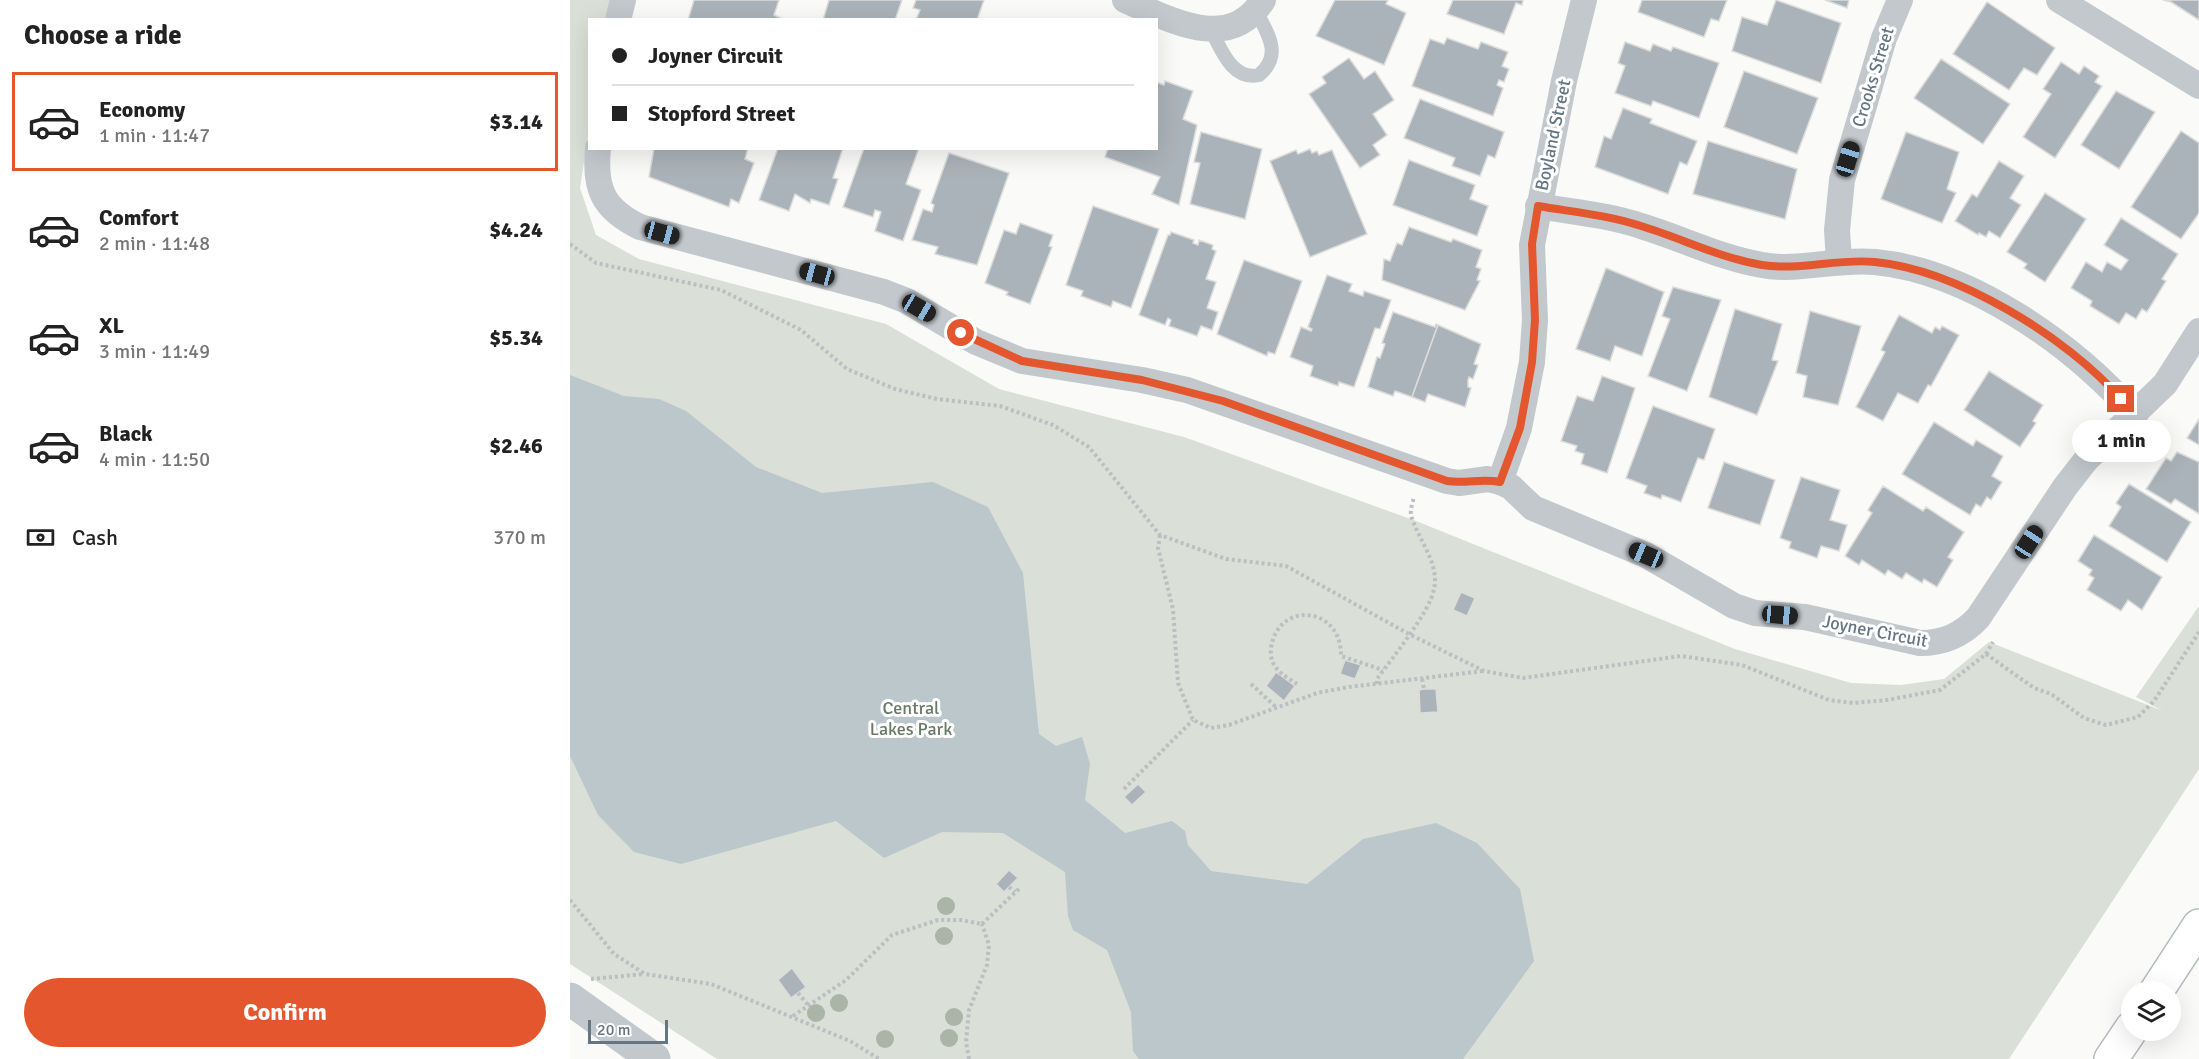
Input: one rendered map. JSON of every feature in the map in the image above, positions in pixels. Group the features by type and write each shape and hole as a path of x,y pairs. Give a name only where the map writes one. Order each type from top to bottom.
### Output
{"highway":[{"path":"2163,981 2199,926"},
{"path":"2111,1059 2123,1041"}],"street":[{"path":"618,18 623,0"},
{"path":"1125,0 1178,22 1211,30 1241,23 1259,6"},
{"name":"Boyland Street","path":"1500,482 1520,428 1532,362 1535,320 1532,244 1564,81 1584,0"},
{"name":"Crooks Street","path":"1839,261 1837,230 1842,180 1884,38 1900,0"},
{"path":"2059,0 2199,86"},
{"path":"598,150 597,173 605,200 623,219 640,227 884,292 907,301 976,342 1022,361 1142,380 1187,390 1317,434 1421,473 1459,483 1488,479 1500,482"},
{"path":"1538,206 1618,219 1725,256 1763,266 1839,261 1906,266 1962,285 2083,361 2106,382 2135,415"},
{"name":"Joyner Circuit","path":"1500,482 1511,487 1533,508 1646,555 1734,606 1755,613 1805,617 1920,643 1934,643 1951,638 1968,628 1978,618 2065,487 2086,460 2165,384 2199,331"},
{"path":"577,993 654,1059"}],"lane":[{"path":"1211,30 1236,71 1244,75 1259,75 1266,69 1273,53 1270,36 1259,6"}],"path":[{"path":"570,244 596,263 721,290 801,330 846,369 895,389 937,399 1000,406 1053,425 1089,447 1160,535 1226,559 1286,566 1409,634 1484,671 1523,678 1682,656 1742,665 1829,700 1853,703 1887,700 1940,690 1986,654 2034,688 2051,694 2084,718 2106,725 2138,717 2154,701 2199,632"},
{"path":"1377,684 1383,670 1409,634 1434,590 1435,579 1428,553 1410,512 1421,473"},
{"path":"1160,535 1158,548 1173,609 1178,683 1193,720 1211,728 1229,725 1317,693 1484,671"},
{"path":"1296,684 1277,670 1271,654 1272,644 1281,626 1301,615 1318,617 1332,626 1341,644 1341,656 1383,670"},
{"path":"1422,678 1424,689"},
{"path":"1251,684 1277,708"},
{"path":"1124,789 1193,720"},
{"path":"982,924 1021,886"},
{"path":"1009,887 1015,892"},
{"path":"570,900 614,954 645,974"},
{"path":"792,1016 846,980 892,935 938,920 961,920 982,924"},
{"path":"969,1059 966,1042 969,1010 987,965 989,945 982,924"},
{"path":"577,993 591,979 645,974 711,984 850,1041 879,1059"},
{"path":"798,993 808,1005"}],"green space":[{"name":"Central Lakes Park","path":"570,0 619,0 610,18 588,18 588,136 580,188 596,235 639,259 886,324 999,389 1184,437 1416,521 1735,649 1851,683 1901,685 1944,679 1989,642 2163,711 2136,697 2199,606 2199,769 2009,1059 717,1059 570,964"}],"shaded area":[{"path":"570,375 624,396 659,399 686,411 756,467 822,493 933,482 988,507 1023,573 1039,734 1056,746 1082,737 1090,764 1085,800 1125,833 1172,821 1185,831 1188,845 1211,871 1307,884 1363,839 1436,823 1477,843 1520,889 1534,961 1463,1059 1139,1059 1133,1051 1131,1012 1107,950 1073,930 1068,916 1065,872 1003,833 942,832 884,858 836,821 681,864 634,852 598,815 570,756"}],"building":[{"path":"694,0 779,0 774,15 781,18 689,18"},
{"path":"829,0 902,0 896,18 824,18"},
{"path":"916,0 984,0 978,18 917,18 920,10 913,8"},
{"path":"1335,0 1388,0 1386,4 1406,13 1384,65 1316,36"},
{"path":"1453,0 1523,0 1522,5 1516,3 1504,34 1447,14"},
{"path":"1642,0 1727,0 1719,21 1711,19 1704,37 1638,12"},
{"path":"1776,0 1841,23 1821,83 1732,51 1742,17 1767,25"},
{"path":"1825,0 1849,0 1847,8"},
{"path":"2163,0 2199,0 2199,20 2171,2"},
{"path":"1987,2 2055,48 2037,75 2024,68 2009,90 1953,54"},
{"path":"1447,38 1478,49 1481,42 1508,52 1502,66 1509,69 1504,82 1499,80 1497,85 1503,88 1493,116 1412,86 1430,39 1444,44"},
{"path":"1625,42 1650,51 1653,44 1671,51 1673,47 1719,63 1699,118 1653,101 1651,106 1615,93 1625,66 1618,63"},
{"path":"1349,58 1364,79 1375,71 1394,100 1373,114 1387,135 1373,145 1380,155 1360,168 1309,94 1326,83 1322,77"},
{"path":"1941,59 2010,104 1983,144 1914,98"},
{"path":"2061,62 2079,74 2084,66 2099,76 2095,82 2102,86 2055,158 2023,137 2051,94 2043,89"},
{"path":"1744,71 1818,98 1797,154 1724,127"},
{"path":"1165,81 1193,91 1183,119 1197,125 1179,205 1152,194 1160,177 1105,157 1107,150 1158,150 1158,83 1164,85"},
{"path":"2116,91 2155,112 2119,169 2081,145"},
{"path":"1420,99 1504,132 1495,158 1488,155 1480,176 1452,166 1455,158 1404,138"},
{"path":"1623,108 1652,119 1650,123 1697,141 1687,165 1680,162 1668,194 1595,167 1604,136 1611,139"},
{"path":"2181,131 2199,143 2199,213 2181,239 2131,207"},
{"path":"1201,132 1262,149 1245,219 1190,204 1200,163 1194,162"},
{"path":"1906,132 1959,152 1947,189 1956,193 1942,223 1881,199"},
{"path":"1708,141 1797,169 1785,219 1693,194"},
{"path":"1310,149 1312,153 1317,151 1319,155 1332,150 1367,234 1310,257 1270,161 1296,150 1298,154"},
{"path":"654,150 747,150 745,159 754,163 739,203 731,199 729,207 649,177"},
{"path":"777,150 842,150 833,178 838,179 829,205 811,199 810,203 795,194 789,211 759,200"},
{"path":"863,150 918,150 906,184 921,190 903,241 875,231 881,212 875,210 873,217 843,207"},
{"path":"949,153 1009,173 977,265 935,254 938,247 912,240 923,209 932,212 934,205 931,203"},
{"path":"1409,160 1475,185 1470,199 1488,206 1477,236 1393,205"},
{"path":"1999,161 2024,176 2010,198 2021,205 2000,238 1989,231 1986,237 1979,233 1978,235 1955,221 1972,194 1977,197"},
{"path":"2045,193 2086,219 2045,282 2024,268 2027,264 2007,252"},
{"path":"1093,206 1159,229 1131,308 1113,301 1111,307 1081,296 1083,291 1066,285"},
{"path":"2121,218 2178,254 2162,279 2166,281 2147,312 2142,309 2136,319 2126,313 2119,324 2090,306 2092,301 2071,288 2086,262 2102,272 2107,262 2121,270 2128,260 2104,245"},
{"path":"1020,223 1053,235 1049,246 1052,247 1030,304 1006,295 1008,292 985,283 1004,230 1016,234"},
{"path":"1409,227 1482,250 1476,267 1481,269 1477,280 1480,281 1465,310 1382,280 1384,259 1390,261 1397,243 1402,245"},
{"path":"1171,232 1194,240 1193,243 1198,245 1199,240 1213,245 1212,249 1216,251 1206,279 1216,282 1207,308 1218,312 1212,330 1201,326 1197,336 1169,326 1171,320 1168,318 1165,325 1139,315"},
{"path":"1244,260 1302,281 1275,354 1268,352 1267,356 1217,334"},
{"path":"1606,268 1664,292 1642,356 1615,346 1610,361 1576,349"},
{"path":"1327,275 1352,284 1349,291 1363,296 1364,291 1391,300 1380,329 1375,328 1354,387 1339,382 1338,386 1310,376 1313,366 1290,357 1301,327 1311,331 1312,329 1308,327"},
{"path":"1673,287 1721,300 1687,391 1648,376 1670,319 1662,316"},
{"path":"1735,309 1782,324 1772,360 1778,361 1757,415 1709,397"},
{"path":"1810,311 1861,326 1838,405 1803,397 1807,376 1796,373"},
{"path":"1393,312 1435,327 1436,324 1438,325 1412,397 1395,391 1393,396 1368,387 1377,357 1380,358 1385,344 1382,343"},
{"path":"1899,315 1932,333 1935,327 1940,330 1942,326 1959,335 1931,386 1928,385 1918,403 1898,393 1883,421 1856,407 1885,352 1881,350"},
{"path":"1438,325 1481,344 1474,364 1478,365 1473,379 1469,377 1468,380 1468,387 1471,388 1465,407 1428,394 1425,402 1412,397"},
{"path":"1989,371 2043,405 2033,421 2036,423 2020,447 1964,410"},
{"path":"1602,376 1635,388 1607,473 1581,464 1584,454 1575,451 1577,446 1561,441 1577,396 1593,401"},
{"path":"1653,406 1715,429 1704,460 1698,458 1681,502 1662,495 1661,499 1644,493 1647,486 1626,478"},
{"path":"2199,419 2199,445 2187,438"},
{"path":"1934,422 1973,446 1976,440 2003,456 1992,476 2002,482 1991,500 1987,497 1981,507 1976,504 1970,515 1902,474"},
{"path":"2177,452 2199,462 2199,514 2175,499 2171,504 2146,489 2166,458 2171,461"},
{"path":"1724,462 1775,480 1760,525 1708,508"},
{"path":"1801,477 1840,490 1830,520 1847,525 1839,551 1821,546 1817,558 1789,548 1791,542 1780,538"},
{"path":"2129,484 2191,522 2167,562 2109,526 2121,507 2116,503"},
{"path":"1883,486 1923,511 1926,507 1964,532 1948,557 1953,560 1937,587 1924,579 1922,583 1906,573 1902,579 1888,570 1885,575 1862,560 1859,565 1845,556 1872,513 1868,510"},
{"path":"2094,535 2162,577 2142,610 2128,600 2121,611 2087,590 2094,578 2089,575 2092,570 2078,561"},
{"path":"1461,592 1475,598 1467,616 1453,610"},
{"path":"1345,660 1361,665 1355,679 1340,674"},
{"path":"1276,672 1295,686 1284,701 1266,686"},
{"path":"1436,689 1438,712 1420,713 1419,690"},
{"path":"1138,784 1146,792 1132,805 1124,797"},
{"path":"1009,870 1018,878 1004,892 996,884"},
{"path":"792,968 806,987 791,998 778,980"}],"route":[{"path":"961,333 1002,354 1022,361 1142,380 1187,390 1447,481 1459,483 1488,479 1500,482 1520,428 1532,362 1535,320 1532,244 1538,206 1618,219 1725,256 1763,266 1839,261 1874,262 1906,266 1932,273 1962,285 2052,339 2083,361 2121,399"}]}
